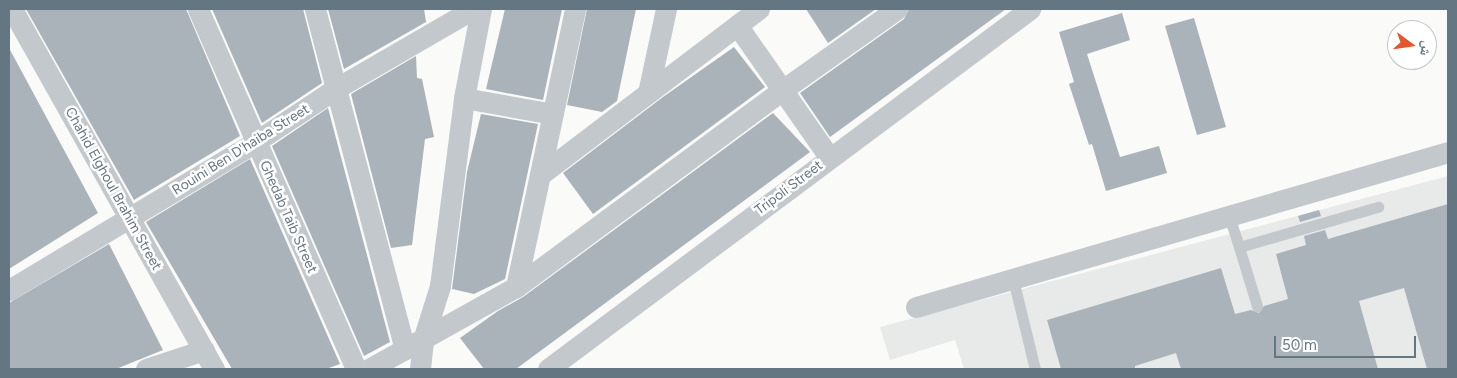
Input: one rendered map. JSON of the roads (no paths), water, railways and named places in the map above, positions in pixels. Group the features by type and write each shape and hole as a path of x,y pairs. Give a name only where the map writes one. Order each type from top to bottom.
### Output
{"street":[{"name":"Chahid Elghoul Brahim Street","path":"12,9 214,369"},
{"name":"Ghedab Taib Street","path":"198,9 356,369"},
{"path":"315,9 335,89 420,369"},
{"name":"Rouini Ben D'haiba Street","path":"9,290 129,220 255,142 335,89 473,9"},
{"path":"414,345 440,286 464,98 481,9"},
{"path":"516,287 575,9"},
{"path":"648,92 666,9"},
{"path":"540,175 759,9"},
{"path":"369,369 516,287 781,91 897,9"},
{"name":"Tripoli Street","path":"548,369 829,157 1030,9"},
{"path":"737,25 781,91 829,157"},
{"path":"464,98 553,114"},
{"path":"916,307 1448,152"},
{"path":"146,369 204,350"}],"lane":[{"path":"1240,248 1378,207"},
{"path":"1229,216 1257,306"},
{"path":"1013,279 1035,369"}]}
